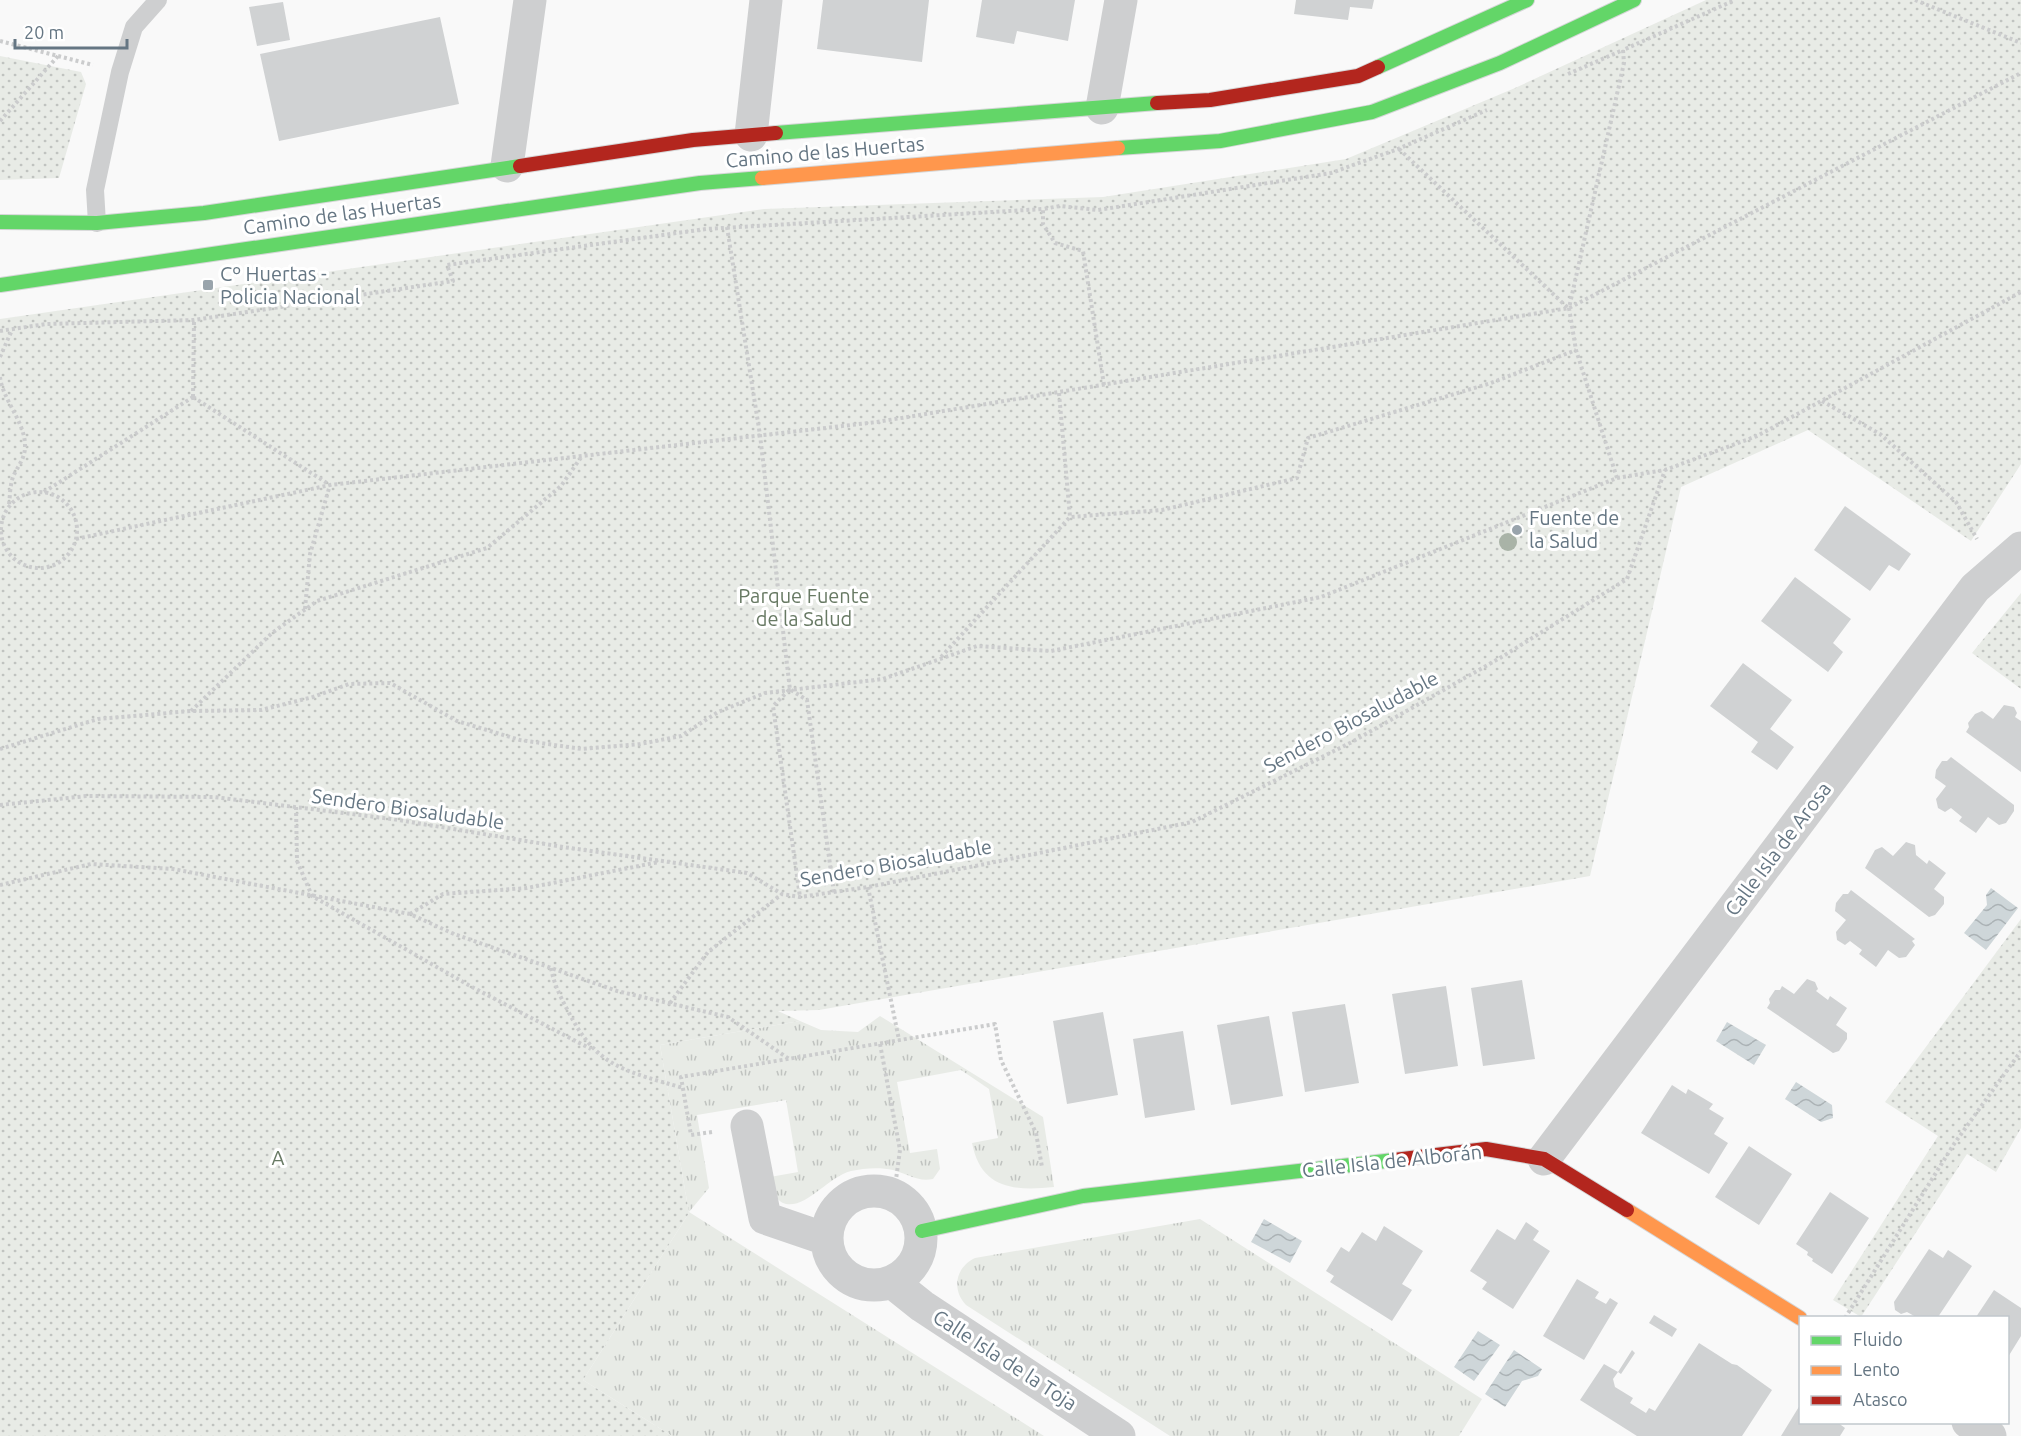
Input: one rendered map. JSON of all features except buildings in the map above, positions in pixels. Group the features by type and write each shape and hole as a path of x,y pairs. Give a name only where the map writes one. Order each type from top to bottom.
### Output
{"main road":[{"name":"Camino de las Huertas","path":"0,222 97,223 204,213 693,140 1052,110 1210,100 1358,76 1527,0"},
{"name":"Camino de las Huertas","path":"0,285 700,183 1043,153 1220,141 1372,112 1500,63 1634,0"},
{"name":"Calle Isla de Alborán","path":"921,1231 1083,1197 1485,1149 1544,1159 1799,1317"}],"street":[{"path":"507,166 530,0"},
{"path":"751,135 766,0"},
{"path":"1102,108 1121,0"},
{"name":"Calle Isla de Arosa","path":"1544,1159 1975,588 2021,548"},
{"path":"747,1126 765,1218 826,1239"},
{"path":"878,1190 894,1194 907,1203 917,1215 921,1231 921,1247 916,1261 906,1274 892,1282 878,1286 862,1284 848,1278 837,1267 829,1253 826,1239 829,1222 848,1198 862,1192 878,1190"},
{"name":"Calle Isla de la Toja","path":"892,1282 922,1306 1119,1436"},
{"path":"1971,1424 1990,1436"}],"lane":[{"path":"97,223 95,190 120,72 134,27 158,0"}],"path":[{"path":"1617,478 1576,350 1569,309 1624,63 1623,50 1735,0"},
{"path":"1915,0 2021,43"},
{"path":"0,41 120,72"},
{"path":"0,121 58,56"},
{"path":"76,539 330,485 877,422 1569,309 2021,73"},
{"path":"1398,149 1569,309"},
{"path":"0,331 46,324 194,320 453,281 447,265 727,227 1042,209 1060,206"},
{"path":"1042,209 1044,224 1055,243 1083,251 1104,385"},
{"path":"727,227 760,435 790,690"},
{"path":"0,748 98,719 190,711 261,710 313,697 349,684 390,683 457,721 520,740 582,748 640,744 681,736 718,712 765,693 883,679 977,646 1051,651 1321,597 1617,478 1665,470 1757,436 2021,292"},
{"path":"193,397 194,320"},
{"path":"0,357 12,329"},
{"path":"940,658 1070,517 1162,510 1297,478 1308,438 1491,383 1576,350"},
{"path":"0,377 2,388 17,418 26,446 21,463 12,478 9,506"},
{"path":"1059,393 1070,517"},
{"path":"193,397 330,485"},
{"path":"44,492 56,496 74,514 76,539 71,551 62,560 40,568 17,562 3,542 0,530 9,506 19,497 44,492 193,397"},
{"path":"1822,401 1880,434 1956,502 1995,570"},
{"path":"190,711 272,633 317,601 487,548 561,486 583,455"},
{"name":"Sendero Biosaludable","path":"0,805 87,796 202,797 296,807 392,819 747,873 782,894 800,897 868,887 1192,822 1350,743 1500,658 1627,579 1665,470"},
{"path":"305,609 310,554 330,485"},
{"path":"790,690 807,700 834,893"},
{"path":"790,690 773,706 800,897"},
{"path":"296,807 297,861 312,896 472,987 591,1049 626,1071 683,1088"},
{"path":"410,914 443,894 527,888 663,862"},
{"path":"0,885 91,864 173,869 410,914 454,934 617,991 728,1017 789,1059"},
{"path":"868,887 899,1040"},
{"path":"670,1003 708,952 782,894"},
{"path":"551,968 554,984 591,1049"},
{"path":"747,1126 691,1135 681,1077 995,1024 1001,1060 1036,1133 1049,1203"},
{"path":"880,1044 900,1150 894,1194"},
{"path":"1846,1316 1954,1144 2021,1051"}],"green space":[{"name":"Parque Fuente de la Salud","path":"1706,0 2021,0 2021,464 1971,541 1808,430 1681,487 1590,876 819,1010 778,1011 800,1021 660,1045 689,1213 583,1380 672,1436 0,1436 0,319 764,209 1103,197 1346,159 1515,88"},
{"path":"0,56 81,72 86,84 59,178 0,180"},
{"path":"2021,593 2021,689 1972,653"},
{"path":"2021,919 2021,1128 1996,1172 1967,1154 1862,1316 1859,1316 1833,1300 1938,1136 1885,1102"},
{"path":"880,1016 1043,1117 1054,1187 1013,1187 1001,1184 983,1170 976,1158 972,1143 998,1138 989,1089 961,1070 897,1082 910,1153 937,1149 940,1169 933,1179 917,1179 888,1169 861,1169 842,1174 802,1201 794,1204 782,1202 775,1193 770,1177 798,1172 786,1100 697,1115 709,1188 689,1212 1044,1436 672,1436 583,1380 689,1213 660,1045 800,1021 821,1030 858,1032"},
{"path":"1200,1219 1482,1399 1459,1436 1170,1436 966,1305 958,1292 958,1279 963,1267 975,1258"}],"water":[{"path":"1991,888 2018,908 1986,950 1964,933 1987,905 1986,895"},
{"path":"1727,1022 1766,1045 1754,1065 1716,1041"},
{"path":"1796,1082 1832,1105 1833,1118 1821,1122 1785,1099"},
{"path":"1264,1219 1302,1241 1290,1263 1251,1242"},
{"path":"1478,1331 1500,1345 1474,1381 1454,1367"},
{"path":"1514,1350 1542,1369 1538,1376 1522,1381 1505,1407 1485,1394"}],"traffic: fast":[{"path":"1378,67 1527,0"},
{"path":"1118,148 1220,141 1372,112 1500,63 1634,0"},
{"path":"776,133 1157,103"},
{"path":"0,222 97,223 204,213 520,166"},
{"path":"0,285 700,183 762,178"},
{"path":"922,1231 1083,1196 1394,1160"}],"traffic: slow":[{"path":"762,178 1118,148"},
{"path":"1627,1210 1799,1317"}],"traffic: jam":[{"path":"1157,103 1210,100 1358,76 1378,67"},
{"path":"520,166 693,140 776,133"},
{"path":"1394,1160 1486,1149 1544,1159 1627,1210"}],"place":[{"name":"Cº Huertas - Policia Nacional","path":"208,285"},
{"name":"Fuente de la Salud","path":"1517,530"}],"park label":[{"name":"A","path":"278,1158"}]}
